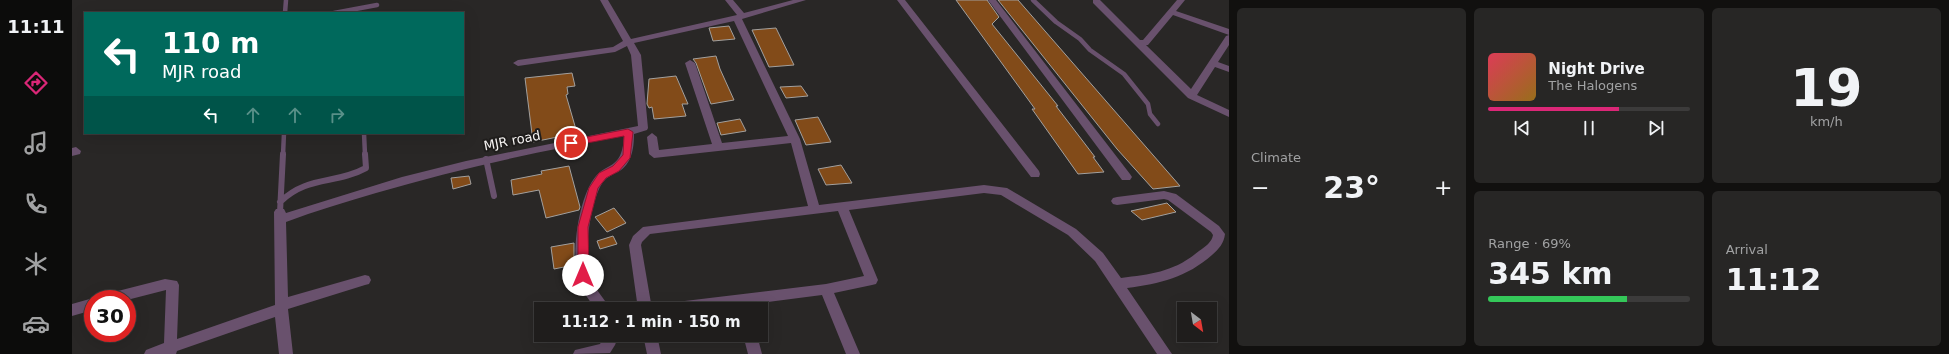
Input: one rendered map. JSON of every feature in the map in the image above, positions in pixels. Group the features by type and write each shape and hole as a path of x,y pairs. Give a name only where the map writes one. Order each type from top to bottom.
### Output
{"street":[{"name":"MJR road","path":"280,211 303,211 410,179 486,159 640,130 643,128 644,124 636,55 604,0"},
{"path":"729,0 740,17 795,138 815,210"},
{"path":"518,63 615,49 628,42 740,17 802,0"},
{"path":"901,0 1035,174"},
{"path":"992,0 1126,177"},
{"path":"1137,42 1147,42 1181,0"},
{"path":"1096,1 1108,1"},
{"path":"1096,1 1191,96 1229,114"},
{"path":"1172,12 1229,32"},
{"path":"1191,96 1229,38"},
{"path":"690,63 718,146"},
{"path":"1212,63 1229,69"},
{"path":"599,302 583,275 583,227 594,188 598,180 602,175 616,169 627,156 628,132"},
{"path":"652,137 654,154 795,138"},
{"path":"644,302 635,245 640,234 655,229 984,189 1003,191 1072,232 1099,257 1165,354"},
{"path":"1117,201 1168,196 1176,199 1215,229 1219,234 1217,244 1184,270 1166,277 1118,284"},
{"path":"757,302 872,280 842,207"},
{"path":"280,211 281,307 286,354"},
{"path":"151,354 170,351 281,307 365,280"},
{"path":"136,292 165,284 174,285 170,351"},
{"path":"826,289 854,354"},
{"path":"72,310 84,307"},
{"path":"580,354 604,350 610,342"},
{"path":"651,342 654,354"},
{"path":"752,342 755,354"}],"lane":[{"path":"285,12 286,0"},
{"path":"1033,0 1056,22 1080,39 1090,50 1124,74 1148,104 1150,114 1158,124"},
{"path":"339,12 377,5"},
{"path":"280,211 284,134"},
{"path":"280,211 298,187 314,181 350,176 366,168 364,134"},
{"path":"486,159 494,196"}],"building":[{"path":"956,0 987,0 999,17 992,24 1058,106 1056,106 1095,157 1093,157 1104,172 1078,174 1032,109 1035,109"},
{"path":"998,0 1018,0 1180,186 1153,189 1117,149"},
{"path":"729,26 735,39 713,41 709,28"},
{"path":"776,28 794,65 769,67 752,30"},
{"path":"716,56 720,69 734,100 711,104 696,63 693,59"},
{"path":"572,73 575,86 567,87 568,94 566,95 577,133 533,142 525,78"},
{"path":"676,76 688,104 682,104 686,116 654,119 652,107 649,108 647,104 649,79"},
{"path":"801,86 808,96 786,98 780,87"},
{"path":"818,117 831,142 806,145 795,120"},
{"path":"740,119 746,131 721,135 717,123"},
{"path":"841,165 852,183 826,185 818,169"},
{"path":"569,166 580,207 579,210 546,218 539,190 513,195 511,180 542,174 541,171"},
{"path":"469,176 471,184 453,189 451,178"},
{"path":"1167,203 1176,212 1142,220 1131,211"},
{"path":"614,208 626,223 607,232 595,217"},
{"path":"613,236 617,244 600,249 597,241"},
{"path":"574,243 574,265 554,269 551,247"}],"route":[{"path":"571,143 628,132 629,143 627,156 616,169 602,175 594,188 583,227 583,275"}]}
